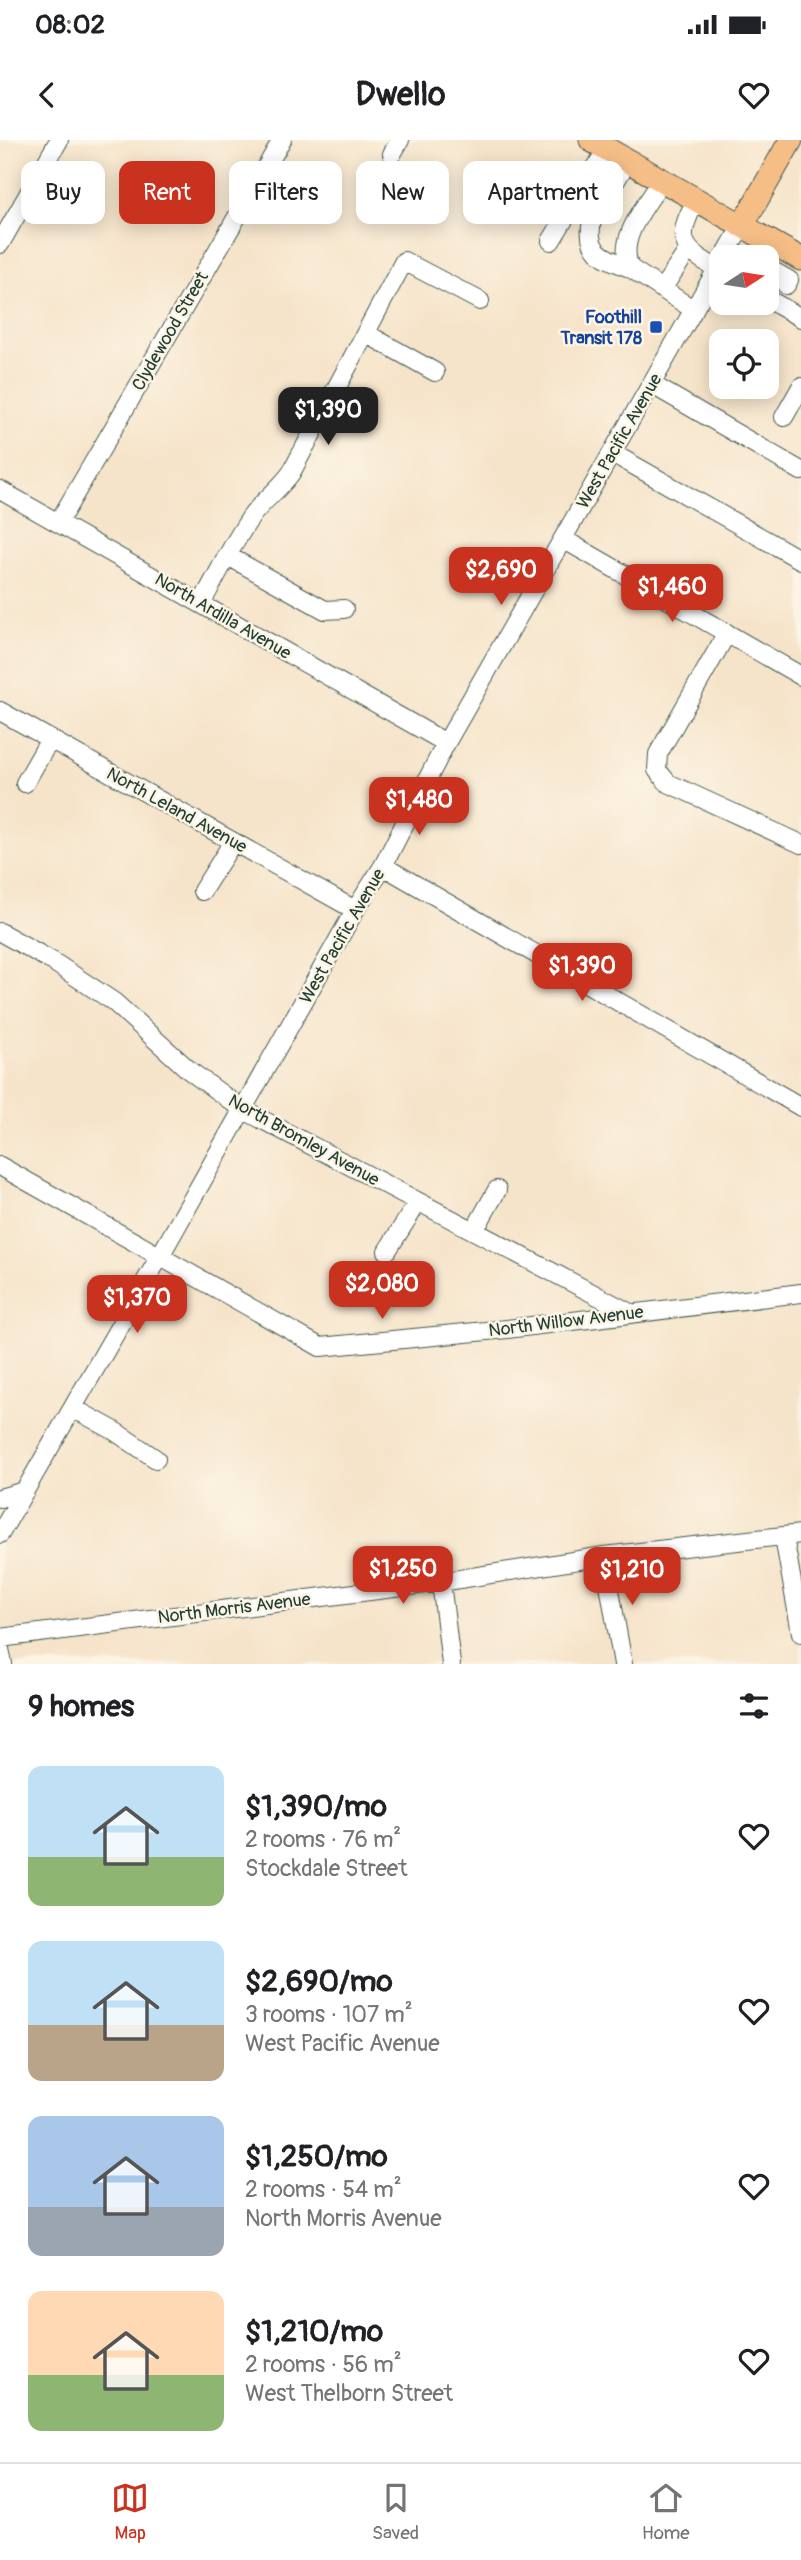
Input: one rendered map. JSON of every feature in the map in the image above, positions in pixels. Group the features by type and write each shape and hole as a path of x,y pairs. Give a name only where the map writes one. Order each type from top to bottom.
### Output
{"main road":[{"name":"West Pacific Avenue","path":"743,224 792,140"},
{"path":"599,144 794,255"}],"street":[{"path":"0,244 7,214 59,140"},
{"name":"Clydewood Street","path":"58,523 282,140"},
{"path":"792,140 801,145"},
{"path":"551,241 599,144"},
{"path":"628,160 592,221 591,242 595,250 607,259 630,268 694,310"},
{"path":"630,268 626,259 628,236 662,180"},
{"path":"697,199 683,231 689,249 701,261 709,263"},
{"name":"West Pacific Avenue","path":"732,245 743,224"},
{"path":"662,289 689,249"},
{"path":"779,277 794,255"},
{"path":"202,603 260,505 280,489 291,473 404,261 480,301"},
{"name":"West Pacific Avenue","path":"0,1534 355,910 383,866 446,743 709,285"},
{"path":"779,290 801,318"},
{"path":"367,334 435,372"},
{"path":"651,384 801,471"},
{"path":"784,417 801,387"},
{"path":"612,453 801,560"},
{"name":"North Ardilla Avenue","path":"0,489 446,743"},
{"path":"563,539 801,676"},
{"path":"228,556 325,610 344,609"},
{"path":"727,634 658,754 657,769 668,783 801,844"},
{"name":"North Leland Avenue","path":"0,711 355,910"},
{"path":"25,783 45,748 53,741"},
{"path":"202,891 233,842"},
{"path":"383,866 801,1107"},
{"name":"North Bromley Avenue","path":"0,932 52,961 114,1002 190,1071 242,1109 632,1314"},
{"name":"North Willow Avenue","path":"0,1166 320,1347 507,1329 801,1293"},
{"path":"474,1231 497,1190"},
{"path":"387,1251 418,1202"},
{"path":"72,1408 113,1430 156,1459"},
{"path":"0,1498 24,1492"},
{"path":"792,1536 801,1633"},
{"name":"North Morris Avenue","path":"0,1638 441,1582 604,1556 792,1536"},
{"path":"604,1556 623,1664"},
{"path":"441,1582 451,1664"},
{"path":"0,1649 3,1664"}],"place":[{"name":"Foothill Transit 178","path":"656,327"}]}
